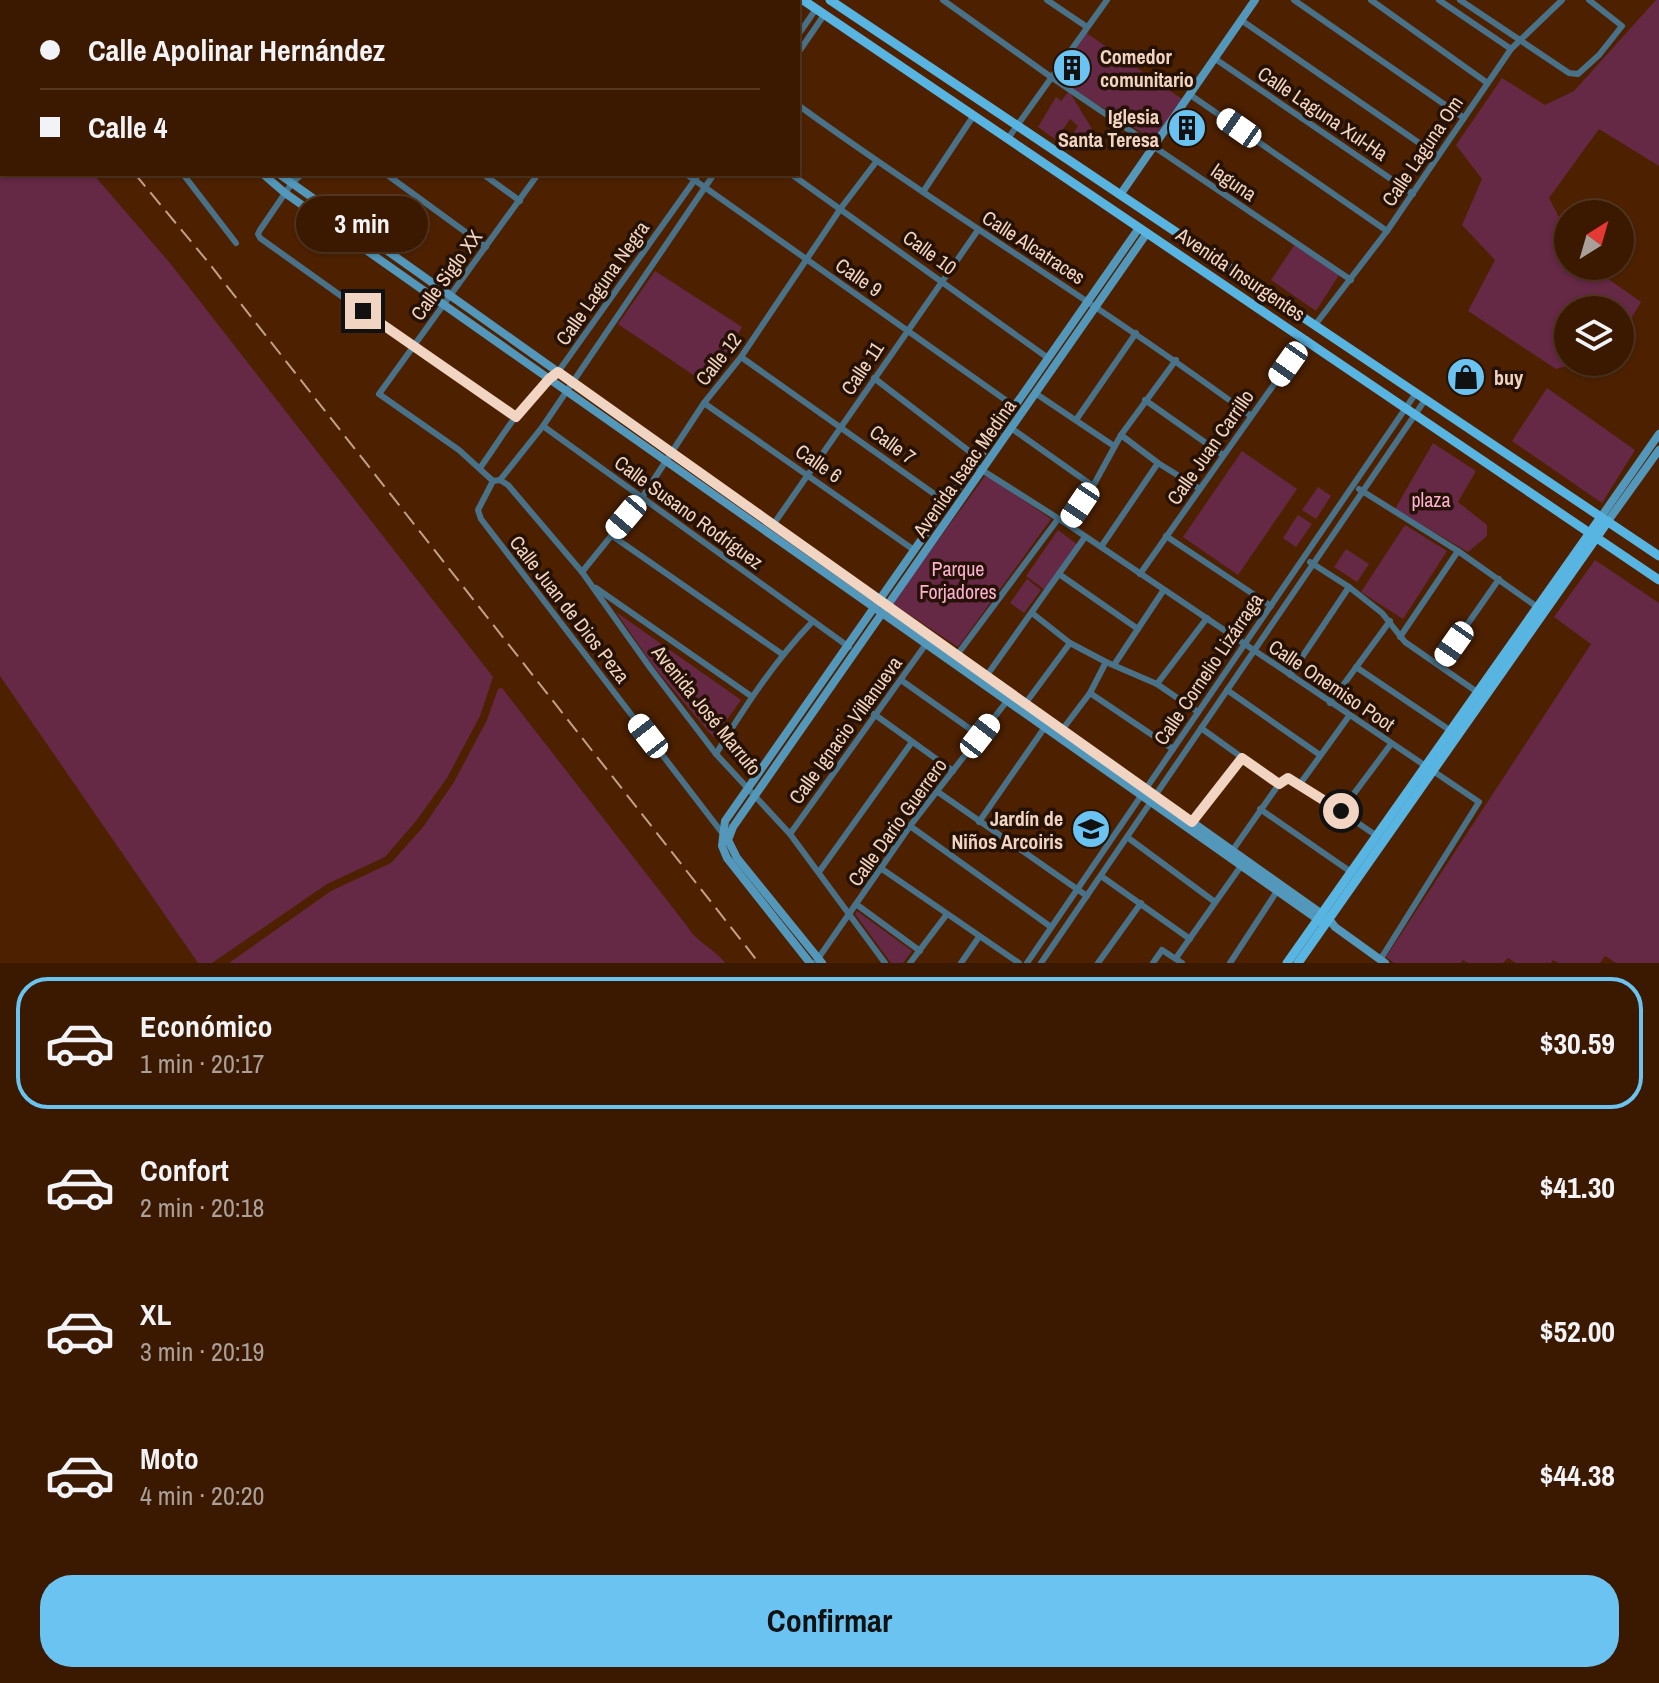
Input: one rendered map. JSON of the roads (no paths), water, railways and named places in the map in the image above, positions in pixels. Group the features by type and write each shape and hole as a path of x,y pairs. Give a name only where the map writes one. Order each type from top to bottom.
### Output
{"main road":[{"name":"Avenida Insurgentes","path":"803,0 1659,580"},
{"name":"Avenida Insurgentes","path":"834,1 1657,555"},
{"path":"1214,277 1223,264"},
{"path":"1287,963 1325,921 1605,519"},
{"path":"1645,570 1654,564 1657,555"},
{"path":"1303,961 1351,872 1429,769 1451,731 1482,695"}],"street":[{"name":"laguna","path":"943,0 1351,280"},
{"path":"1047,0 1087,27"},
{"path":"1009,137 1107,0"},
{"path":"1120,195 1255,0"},
{"path":"1294,0 1464,118"},
{"path":"1371,0 1486,82"},
{"path":"1439,0 1511,49"},
{"path":"1460,0 1569,73 1578,74 1599,55 1622,26 1589,0"},
{"name":"Calle Laguna Om","path":"1315,325 1387,231 1511,49 1562,0"},
{"path":"800,33 820,12"},
{"path":"800,49 820,12"},
{"path":"1241,20 1438,156"},
{"name":"Calle Laguna Xul-Ha","path":"1214,58 1413,194"},
{"path":"1189,94 1387,231"},
{"name":"Calle Alcatraces","path":"800,106 876,162 1176,360 1251,416"},
{"path":"923,192 974,114"},
{"name":"Calle 12","path":"582,572 641,499 704,403 741,357 841,208 876,162"},
{"path":"185,176 236,243"},
{"path":"265,176 565,390 773,525 926,644 1025,704 1143,792"},
{"path":"282,176 571,381 670,458 881,607 957,655 1007,701 1143,792 1382,961"},
{"path":"300,176 260,230 260,238 516,417"},
{"path":"389,176 486,247"},
{"path":"486,176 520,201"},
{"name":"Calle Siglo XX","path":"480,468 379,394 537,176"},
{"name":"Calle Laguna Negra","path":"481,519 478,510 497,481 543,426 713,176"},
{"name":"Calle 10","path":"794,176 1048,358"},
{"name":"Calle 9","path":"697,177 705,187 1014,406"},
{"name":"Calle Laguna Negra","path":"480,468 516,417 558,372 697,177"},
{"name":"Calle 11","path":"773,525 978,230"},
{"name":"Avenida Isaac Medina","path":"881,607 914,550 978,464 1011,428 1143,230"},
{"path":"637,261 649,269"},
{"name":"Avenida Isaac Medina","path":"725,836 725,821 881,607 1048,358 1092,304"},
{"path":"1076,420 1136,333"},
{"name":"Calle Juan Carrillo","path":"1140,574 1306,339"},
{"name":"Calle 7","path":"741,357 947,503"},
{"path":"1067,524 1093,486 1121,435 1176,360"},
{"name":"Calle Onemiso Poot","path":"874,378 978,464 1479,802 1382,961"},
{"path":"1035,393 1114,446"},
{"name":"Calle Cornelio Lizárraga","path":"1027,963 1416,393"},
{"path":"1145,400 1223,455"},
{"name":"Calle Cornelio Lizárraga","path":"1041,963 1425,400"},
{"name":"Calle 6","path":"704,403 914,550"},
{"name":"Calle Susano Rodríguez","path":"543,426 852,648"},
{"path":"1011,428 1093,486"},
{"path":"1605,519 1659,434"},
{"path":"1121,435 1200,489"},
{"path":"1605,519 1659,450"},
{"path":"1101,547 1158,463"},
{"path":"480,468 497,481"},
{"name":"Avenida José Marrufo","path":"497,481 508,485 582,572 716,754 790,834 885,963"},
{"path":"1352,486 1458,551 1542,610"},
{"name":"Calle Juan de Dios Peza","path":"481,519 725,836 722,846 727,858 816,962"},
{"path":"957,655 1058,519"},
{"path":"611,535 782,654"},
{"path":"1166,536 1271,606"},
{"path":"984,680 1085,537"},
{"path":"1400,637 1458,551"},
{"path":"1304,557 1349,587 1390,621 1400,637 1482,695"},
{"path":"1059,574 1138,629"},
{"path":"1439,665 1499,579"},
{"path":"591,585 751,696"},
{"path":"1290,675 1349,587"},
{"path":"1114,665 1163,591"},
{"path":"1032,613 1070,643 1157,684 1198,712"},
{"path":"1157,684 1207,618"},
{"path":"716,754 751,696 782,654 813,621"},
{"path":"1330,703 1390,621"},
{"path":"1025,704 1070,643"},
{"name":"Calle Ignacio Villanueva","path":"790,834 926,644"},
{"path":"1062,730 1090,693 1106,662"},
{"path":"1356,667 1451,731"},
{"path":"901,680 980,736"},
{"path":"1227,690 1320,755"},
{"name":"Avenida Isaac Medina","path":"725,836 756,795 820,693"},
{"path":"1090,693 1173,749"},
{"name":"Calle Dario Guerrero","path":"816,962 910,826 1007,701"},
{"path":"874,714 953,771"},
{"path":"1300,784 1349,716"},
{"path":"979,822 1045,727"},
{"path":"1201,728 1279,784"},
{"path":"819,872 912,742"},
{"path":"1341,811 1391,744"},
{"path":"1192,822 1242,758"},
{"path":"1230,854 1279,784 1288,778 1377,836"},
{"path":"938,792 1087,896"},
{"path":"1153,799 1192,822 1241,866 1325,921"},
{"path":"1260,809 1351,872"},
{"path":"910,826 1051,927"},
{"path":"1127,837 1215,902"},
{"path":"1153,963 1162,950 1179,961 1190,939 1241,866"},
{"path":"882,869 1019,963"},
{"path":"1101,876 1190,939"},
{"path":"1230,963 1277,891"},
{"path":"1098,963 1141,903"},
{"path":"856,904 920,951"},
{"path":"910,963 947,914"},
{"path":"961,963 979,937"}],"railway":[{"path":"137,176 208,262 759,963"}],"place":[{"name":"Comedor comunitario","path":"1072,68"},
{"name":"Iglesia Santa Teresa","path":"1187,128"},
{"name":"buy","path":"1466,377"},
{"name":"Jardín de Niños Arcoiris","path":"1091,829"}],"park label":[{"name":"plaza","path":"1431,499"},
{"name":"Parque Forjadores","path":"958,580"}]}
